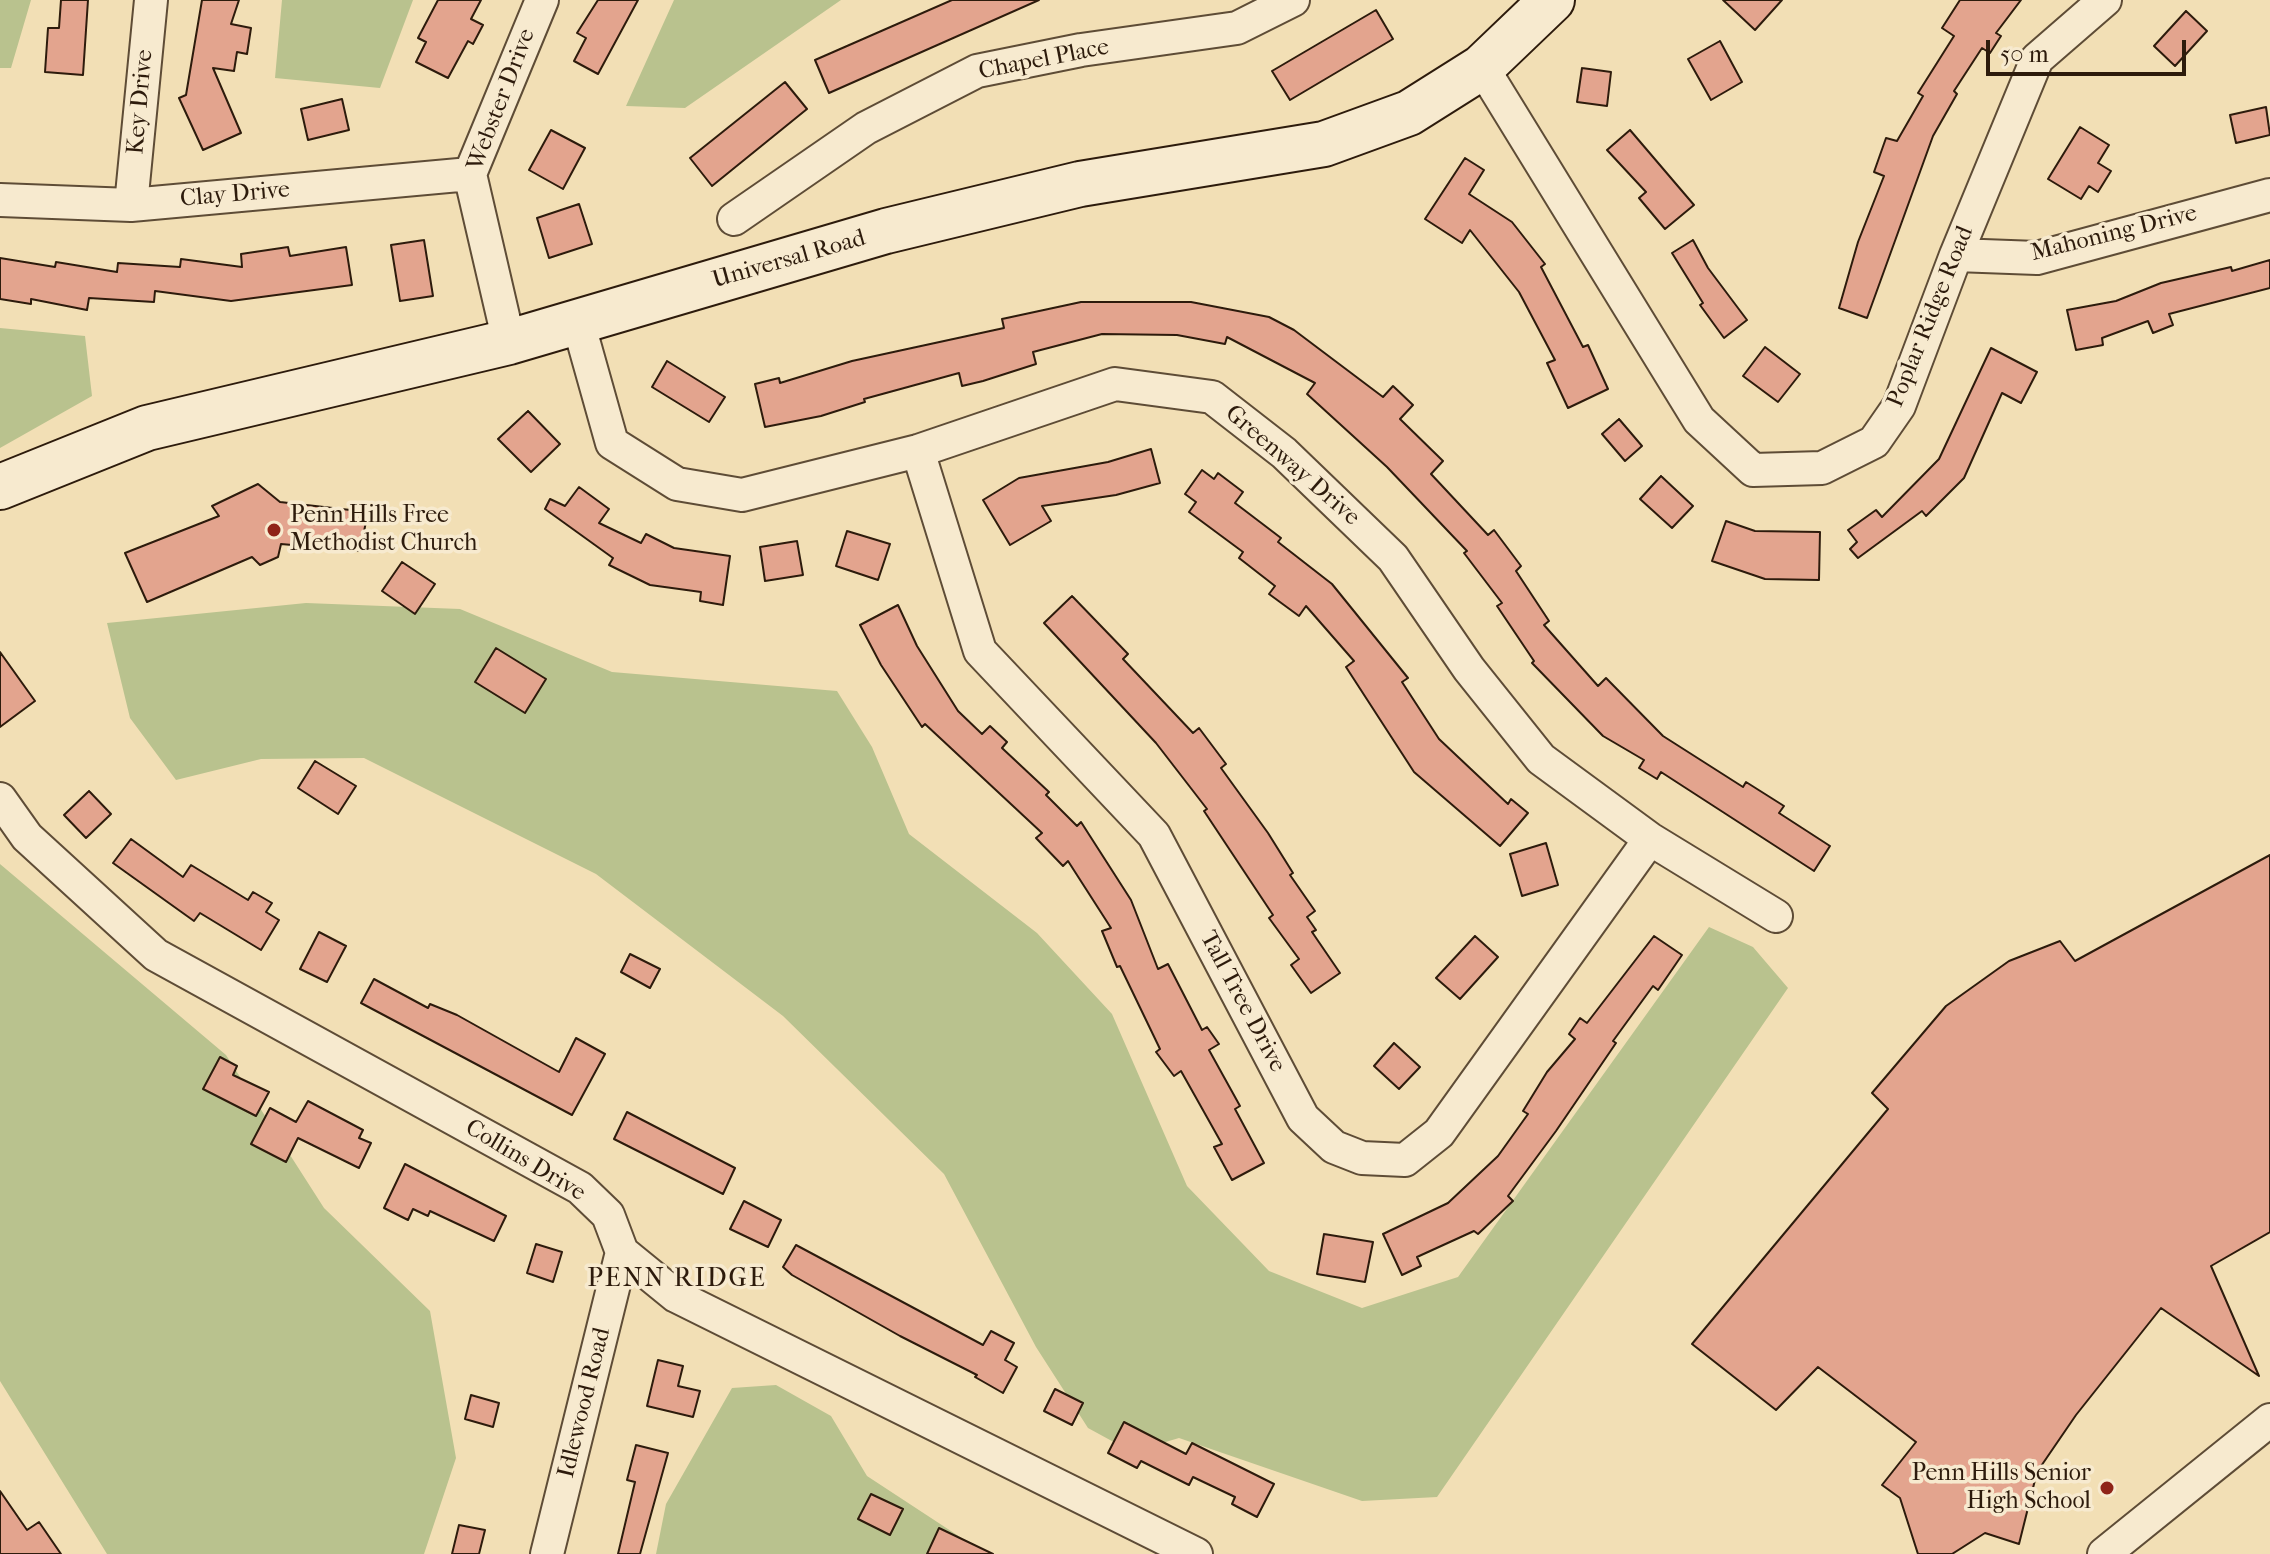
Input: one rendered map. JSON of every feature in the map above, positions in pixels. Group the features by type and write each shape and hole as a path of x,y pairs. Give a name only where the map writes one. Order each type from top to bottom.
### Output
{"street":[{"name":"Key Drive","path":"131,205 151,0"},
{"name":"Webster Drive","path":"509,342 470,174 542,0"},
{"name":"Chapel Place","path":"734,219 866,128 977,71 1081,50 1237,28 1293,0"},
{"name":"Universal Road","path":"0,487 147,428 509,342 886,231 1080,184 1324,144 1409,113 1482,67 1552,0"},
{"name":"Poplar Ridge Road","path":"1482,67 1699,420 1753,470 1822,468 1874,442 1899,406 1956,255 2037,59 2105,0"},
{"name":"Clay Drive","path":"0,200 131,205 470,174"},
{"name":"Mahoning Drive","path":"1956,255 2037,258 2270,195"},
{"name":"Greenway Drive","path":"578,322 612,443 677,484 742,495 918,451 1115,384 1212,397 1284,453 1393,558 1469,669 1541,759 1650,839 1776,916"},
{"name":"Tall Tree Drive","path":"918,451 980,651 1154,835 1303,1118 1334,1147 1362,1158 1405,1160 1439,1133 1650,839"},
{"name":"Collins Drive","path":"0,799 27,837 156,955 580,1188 608,1215 622,1252 676,1296 1196,1554"},
{"name":"Idlewood Road","path":"547,1554 622,1252"},
{"path":"2104,1554 2270,1420"}],"green space":[{"path":"0,0 31,0 11,68 0,68"},
{"path":"282,0 413,0 380,88 275,78"},
{"path":"674,0 841,0 685,108 626,106"},
{"path":"0,328 85,336 92,396 0,448"},
{"path":"306,603 460,609 612,672 837,691 872,747 909,834 1037,933 1112,1014 1187,1186 1269,1271 1362,1308 1458,1277 1709,927 1753,947 1788,988 1437,1497 1362,1501 1179,1438 1132,1452 1088,1428 1036,1347 944,1174 783,1016 596,874 364,758 261,759 176,780 130,718 107,623"},
{"path":"0,864 226,1055 324,1208 430,1311 456,1458 424,1554 107,1554 0,1381"},
{"path":"776,1385 831,1416 867,1476 986,1554 656,1554 666,1504 732,1388"}],"building":[{"path":"61,0 88,0 83,75 45,72 48,28 59,28"},
{"path":"202,0 239,0 231,24 251,28 247,54 237,52 234,71 213,68 241,133 203,150 179,98 186,95"},
{"path":"438,0 481,0 471,19 483,25 473,44 468,41 448,78 416,62 426,42 418,38"},
{"path":"598,0 638,0 598,74 574,61 586,38 577,33"},
{"path":"952,0 1039,0 829,93 815,60"},
{"path":"1723,0 1782,0 1755,30"},
{"path":"1960,0 2021,0 1996,33 2001,36 1990,53 1982,48 1954,91 1957,94 1933,136 1867,318 1839,308 1858,242 1884,176 1874,172 1886,138 1897,141 1923,96 1918,93 1954,36 1942,28"},
{"path":"1376,10 1393,39 1290,100 1272,71"},
{"path":"2186,11 2207,31 2175,66 2154,46"},
{"path":"1720,41 1742,82 1711,100 1688,59"},
{"path":"1582,68 1611,72 1607,106 1577,102"},
{"path":"785,82 807,109 712,186 690,158"},
{"path":"342,99 349,130 308,140 301,109"},
{"path":"2266,107 2270,135 2236,143 2230,115"},
{"path":"2080,127 2109,145 2098,163 2111,171 2098,192 2089,186 2081,199 2048,179"},
{"path":"551,130 585,148 563,189 529,170"},
{"path":"1630,130 1694,205 1665,229 1639,198 1646,192 1607,150"},
{"path":"1465,158 1484,170 1469,194 1512,222 1545,264 1541,267 1583,347 1588,345 1608,389 1568,408 1547,363 1555,360 1519,292 1470,230 1462,243 1425,219"},
{"path":"579,204 592,244 549,258 537,218"},
{"path":"424,240 433,296 400,301 391,245"},
{"path":"1693,240 1708,268 1747,320 1724,338 1700,305 1703,303 1672,253"},
{"path":"288,247 290,256 346,247 352,285 231,301 155,291 154,302 89,298 87,310 31,299 31,304 0,299 0,258 55,267 56,262 117,272 118,263 180,267 181,259 242,267 241,254"},
{"path":"2270,260 2270,288 2169,314 2173,325 2153,333 2148,321 2102,338 2103,345 2076,350 2067,310 2116,301 2161,283 2231,267 2232,271"},
{"path":"1081,302 1191,302 1269,317 1294,330 1383,397 1393,386 1413,405 1400,419 1443,461 1431,474 1488,535 1494,530 1521,566 1516,571 1549,621 1544,625 1598,686 1606,678 1663,736 1743,787 1746,782 1784,806 1779,813 1830,846 1814,871 1661,772 1657,779 1639,768 1644,760 1603,736 1532,663 1534,661 1497,606 1502,603 1464,553 1467,551 1387,467 1307,394 1315,383 1227,337 1225,344 1177,335 1102,334 1033,352 1036,364 983,381 962,386 959,373 864,399 865,402 821,416 765,427 755,384 779,378 780,383 852,361 1004,328 1002,319"},
{"path":"1765,347 1800,374 1778,402 1743,376"},
{"path":"1991,348 2037,372 2021,403 2002,393 1964,478 1926,516 1922,511 1858,558 1850,549 1857,542 1848,530 1876,510 1882,517 1939,459"},
{"path":"667,361 725,397 709,422 652,387"},
{"path":"528,411 560,444 531,472 498,439"},
{"path":"1619,419 1642,446 1625,461 1602,434"},
{"path":"1151,449 1160,483 1116,495 1042,506 1051,521 1010,545 983,500 1019,478 1108,462"},
{"path":"1202,470 1214,479 1218,473 1243,492 1235,503 1281,538 1278,542 1332,584 1408,678 1402,682 1439,739 1508,804 1511,799 1528,813 1500,846 1414,772 1346,667 1354,661 1306,606 1299,616 1269,594 1275,586 1239,558 1243,552 1189,512 1196,502 1185,494"},
{"path":"1661,476 1693,506 1672,528 1640,499"},
{"name":"Penn Hills Free Methodist Church","path":"258,484 280,502 368,512 360,551 281,544 278,557 260,565 252,557 147,602 125,553 219,516 212,506"},
{"path":"579,487 609,509 599,523 641,543 646,534 674,548 730,556 723,605 700,601 701,592 650,585 609,565 613,558 545,509 550,499 565,506"},
{"path":"1726,521 1755,531 1820,532 1819,580 1765,579 1712,561"},
{"path":"847,531 890,544 878,580 836,566"},
{"path":"797,541 803,575 765,581 760,547"},
{"path":"402,562 435,584 415,614 382,591"},
{"path":"1072,596 1128,654 1123,659 1193,733 1199,728 1226,764 1221,768 1293,873 1290,875 1315,911 1307,917 1316,930 1312,932 1340,973 1311,993 1291,965 1299,959 1269,918 1273,915 1204,811 1207,809 1156,743 1044,623"},
{"path":"898,605 917,646 958,711 982,734 990,726 1007,742 1002,748 1049,792 1046,795 1077,826 1081,822 1131,900 1158,969 1168,964 1202,1030 1207,1027 1219,1044 1209,1050 1240,1106 1235,1109 1264,1163 1232,1180 1214,1147 1222,1144 1181,1071 1174,1076 1156,1052 1160,1049 1120,966 1117,967 1102,931 1111,928 1068,861 1063,866 1036,838 1042,833 925,724 922,727 881,665 860,625"},
{"path":"496,648 546,679 525,713 475,682"},
{"path":"0,652 35,701 0,727"},
{"path":"315,761 356,786 338,814 298,788"},
{"path":"89,791 111,814 86,838 64,815"},
{"path":"131,839 183,877 191,865 248,900 253,892 272,903 266,912 279,920 261,950 200,913 194,921 113,863"},
{"path":"1546,843 1558,885 1522,896 1510,854"},
{"name":"Penn Hills Senior High School","path":"2270,855 2270,1232 2211,1266 2259,1376 2161,1308 2076,1415 2037,1472 2019,1544 1985,1533 1952,1554 1918,1554 1900,1498 1882,1485 1916,1442 1818,1367 1776,1410 1692,1344 1888,1109 1872,1093 1946,1006 2009,961 2060,941 2075,961"},
{"path":"319,932 346,946 327,982 300,969"},
{"path":"1475,936 1498,957 1460,999 1436,978"},
{"path":"1654,936 1682,955 1658,990 1653,986 1613,1041 1616,1043 1508,1196 1513,1201 1478,1234 1474,1231 1417,1257 1421,1266 1402,1275 1383,1234 1448,1203 1498,1156 1528,1114 1523,1111 1547,1072 1575,1039 1569,1034 1580,1018 1587,1023"},
{"path":"630,954 660,969 650,988 621,972"},
{"path":"374,979 428,1008 430,1004 457,1015 559,1072 576,1038 605,1054 572,1115 361,1003"},
{"path":"1394,1043 1420,1067 1399,1089 1374,1066"},
{"path":"220,1057 237,1066 233,1075 269,1092 256,1116 203,1089"},
{"path":"308,1101 363,1130 359,1138 371,1143 359,1168 298,1138 286,1162 251,1144 270,1108 296,1122"},
{"path":"627,1112 735,1168 723,1194 614,1139"},
{"path":"405,1164 506,1216 494,1241 430,1211 428,1216 413,1209 408,1220 384,1208"},
{"path":"744,1201 781,1220 768,1247 730,1229"},
{"path":"1324,1234 1373,1242 1365,1282 1317,1274"},
{"path":"536,1244 562,1252 553,1282 527,1273"},
{"path":"796,1245 983,1345 991,1331 1014,1343 1005,1360 1017,1367 1003,1393 975,1377 977,1375 792,1275 783,1267"},
{"path":"658,1360 683,1366 678,1386 700,1391 693,1417 647,1406"},
{"path":"1055,1389 1083,1403 1072,1425 1044,1411"},
{"path":"471,1395 499,1403 493,1427 465,1419"},
{"path":"1124,1422 1186,1454 1192,1443 1274,1484 1257,1517 1232,1504 1235,1497 1193,1477 1189,1485 1141,1461 1137,1468 1108,1453"},
{"path":"636,1445 668,1453 640,1554 618,1554 635,1482 627,1480"},
{"path":"0,1491 27,1530 39,1522 61,1554 0,1554"},
{"path":"871,1494 903,1509 890,1535 858,1519"},
{"path":"459,1525 485,1530 479,1554 452,1554"},
{"path":"939,1528 993,1554 927,1554"}],"place":[{"name":"Penn Hills Free Methodist Church","path":"274,530"},
{"name":"Penn Hills Senior High School","path":"2107,1488"}],"district":[{"name":"PENN RIDGE","path":"677,1280"}]}
